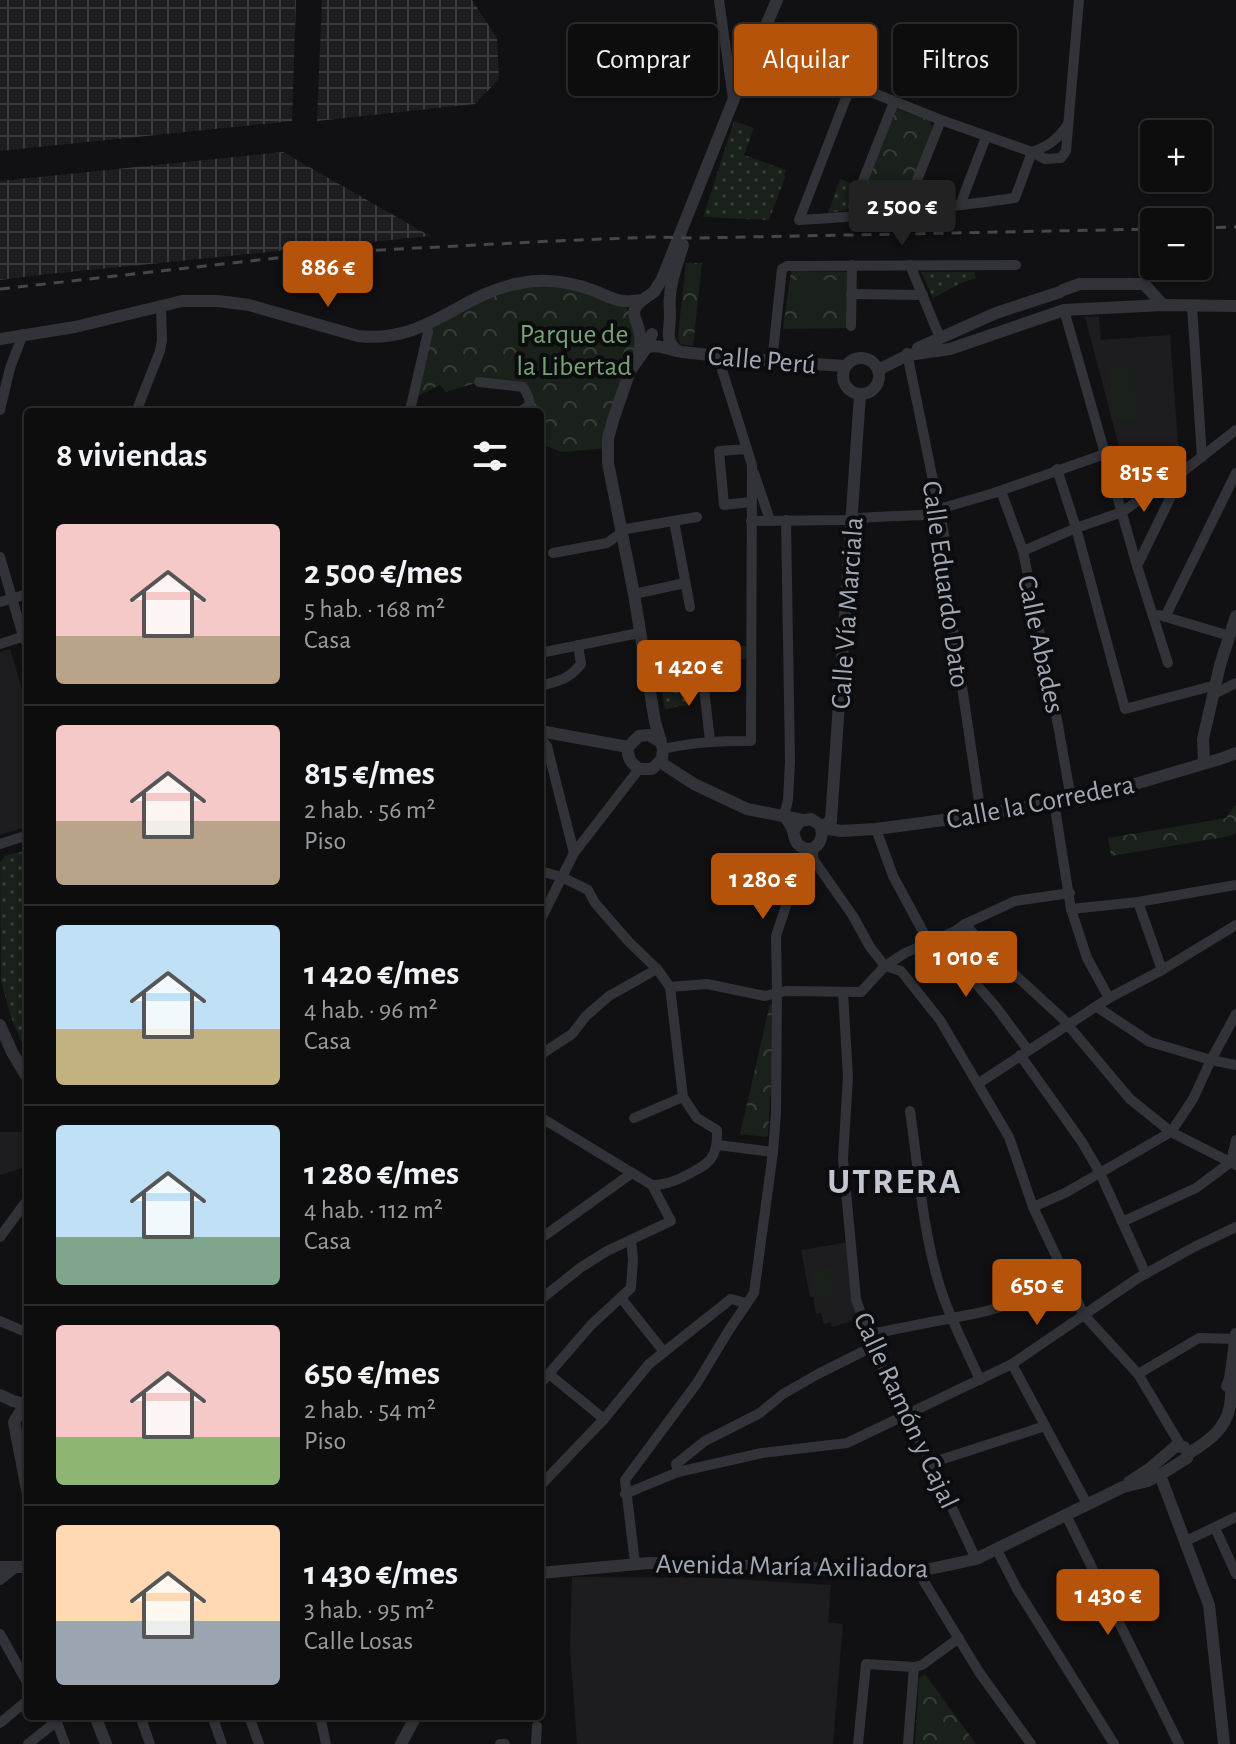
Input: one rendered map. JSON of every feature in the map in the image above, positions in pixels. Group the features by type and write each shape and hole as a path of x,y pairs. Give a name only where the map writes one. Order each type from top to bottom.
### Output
{"street":[{"path":"719,0 733,101"},
{"path":"766,24 777,0"},
{"path":"877,95 1045,159 1061,158 1066,151 1079,0"},
{"path":"635,1563 625,1480 697,1383 754,1293 776,1113 776,936 788,900 812,851 823,836 822,827 814,820 763,813 730,802 694,784 658,747 639,736 628,747 629,759 639,769 652,769 658,747 634,594 608,463 608,438 624,385 653,334 663,330 669,316 672,282 697,196 735,96"},
{"path":"847,96 799,220 1015,198 1032,152"},
{"path":"853,206 894,102"},
{"path":"929,209 916,195 914,188 941,120"},
{"path":"1032,152 1058,138 1068,124"},
{"path":"960,205 986,137"},
{"path":"642,353 635,310 659,285 697,196"},
{"path":"851,326 852,265"},
{"path":"910,265 940,338"},
{"path":"772,362 782,269 787,266 1016,265"},
{"path":"0,339 75,327 182,301 236,302 358,336 399,334 427,326 499,289 520,283 547,281 595,291 620,301 661,299 669,316"},
{"path":"877,369 996,313 1080,284 1144,284 1163,305"},
{"path":"1062,291 1055,302 1064,310 1137,566 1160,616 1168,663"},
{"path":"1143,306 1151,301 1152,292"},
{"path":"851,294 923,295"},
{"path":"620,301 643,331 653,334 661,346"},
{"path":"908,354 950,349 1064,310 1163,305 1236,306"},
{"path":"138,408 160,351 161,306"},
{"path":"1192,306 1202,457"},
{"name":"Calle Perú","path":"669,316 668,338 678,351"},
{"path":"411,408 427,326"},
{"path":"0,410 10,368 23,334"},
{"path":"642,353 653,345 661,346"},
{"name":"Calle Perú","path":"661,346 718,357 845,366"},
{"name":"Calle Eduardo Dato","path":"908,354 945,539 943,582 955,639 981,815"},
{"path":"718,357 770,520"},
{"path":"855,359 872,362 877,369 878,380 868,393 852,392 845,385 845,366 855,359"},
{"path":"479,382 523,387 530,400 526,408"},
{"name":"Calle Vía Marciala","path":"822,827 831,821 860,394"},
{"path":"1023,551 1122,512 1181,473 1236,430"},
{"path":"747,449 719,451 724,505 751,502"},
{"path":"751,521 936,514 939,509 1001,491 1105,454"},
{"path":"658,747 692,742 751,741 752,465"},
{"path":"1057,469 1125,709 1236,683"},
{"path":"1137,566 1181,473"},
{"path":"1160,616 1236,473"},
{"name":"Calle Abades","path":"1001,491 1023,551 1071,799"},
{"path":"1223,500 1236,506"},
{"path":"553,553 607,543 620,531 697,517"},
{"path":"786,520 790,761 784,816 794,830 795,841 812,851 870,947 885,966 901,971 911,983 940,1020 979,1083 1009,1137 1033,1207 1084,1315 1138,1374 1184,1449 1187,1458 1158,1476"},
{"path":"674,521 690,607"},
{"path":"0,557 24,633"},
{"path":"634,594 685,583"},
{"path":"0,602 24,595"},
{"path":"1160,616 1230,636"},
{"path":"1212,761 1203,739 1236,616"},
{"path":"544,652 639,633"},
{"path":"0,644 24,639"},
{"path":"544,685 565,680 577,670 581,664 578,645"},
{"path":"702,671 710,741"},
{"path":"544,732 628,747"},
{"path":"544,742 545,761 574,853"},
{"name":"Calle la Corredera","path":"822,827 841,831 876,829 1071,799 1104,793 1236,753"},
{"path":"544,913 574,853 639,769"},
{"path":"1054,802 1071,909 1087,958 1109,998"},
{"path":"794,830 803,820"},
{"path":"876,829 893,876 940,963 952,958 996,1007 1100,1173 1146,1274"},
{"name":"Calle la Corredera","path":"812,851 841,831"},
{"path":"0,844 24,836"},
{"path":"544,872 588,890 595,903 670,987 683,1097 697,1118 717,1130 718,1145 708,1164 664,1185 652,1185 544,1119"},
{"path":"1071,909 1138,902 1236,885"},
{"path":"670,987 707,984 765,996 777,992 814,990 861,992 885,966 965,924 1015,901 1070,893"},
{"path":"1138,902 1162,970"},
{"path":"965,924 1064,1022 1130,1099 1171,1132 1234,1164"},
{"path":"979,1083 1064,1022 1097,1007 1236,925"},
{"path":"544,1052 572,1034 586,1016 609,996 657,969"},
{"name":"Calle Ramón y Cajal","path":"843,992 848,1077 843,1159 856,1299 872,1347 976,1559"},
{"path":"1097,1007 1150,1042 1236,1065"},
{"path":"1033,1207 1065,1193 1171,1132 1193,1099 1236,1014"},
{"path":"0,1025 24,1071"},
{"path":"634,1118 683,1097"},
{"path":"910,1111 928,1236 938,1278 951,1317 980,1380"},
{"path":"1234,1164 1236,1140"},
{"path":"718,1145 773,1152"},
{"path":"1122,1222 1196,1188 1234,1164"},
{"path":"544,1236 632,1173"},
{"path":"544,1297 607,1251 671,1221 652,1185"},
{"path":"0,1237 24,1204"},
{"path":"625,1494 678,1472 762,1453 847,1443 1012,1364 1146,1274 1236,1227"},
{"path":"544,1380 591,1325 631,1288 631,1240"},
{"path":"868,1335 974,1314 1020,1301 1068,1282"},
{"path":"621,1298 664,1352"},
{"path":"544,1482 604,1419 649,1364 731,1299 746,1303"},
{"path":"0,1321 24,1331"},
{"path":"1138,1374 1199,1338 1236,1336 1230,1379 1218,1422 1184,1449"},
{"path":"678,1472 676,1464 705,1441 760,1413 783,1394 818,1374 872,1347"},
{"path":"1012,1364 1087,1504"},
{"path":"549,1374 604,1419"},
{"path":"1224,1744 1209,1605 1158,1476 1171,1449 1184,1449 1216,1435 1222,1427 1232,1412 1230,1379"},
{"path":"0,1395 13,1401 24,1401"},
{"path":"24,1404 14,1422 24,1474"},
{"path":"931,1463 1045,1426"},
{"name":"Avenida María Axiliadora","path":"544,1573 635,1563 930,1569 976,1559 1123,1487 1158,1476"},
{"path":"1066,1515 1179,1744"},
{"path":"1186,1541 1236,1517"},
{"path":"1215,1528 1236,1574"},
{"path":"997,1550 1017,1589 1114,1744"},
{"path":"0,1567 22,1567"},
{"path":"0,1580 22,1567"},
{"path":"926,1587 930,1569"},
{"path":"917,1570 979,1672 1031,1744"},
{"path":"0,1634 24,1677"},
{"path":"858,1744 866,1664 922,1665 959,1638"},
{"path":"908,1744 914,1667"},
{"path":"1,1721 24,1703"},
{"path":"28,1744 53,1720"},
{"path":"56,1720 65,1744"},
{"path":"97,1720 106,1744"},
{"path":"141,1720 150,1744"},
{"path":"213,1720 222,1744"},
{"path":"250,1720 259,1744"},
{"path":"321,1720 326,1744"},
{"path":"398,1743 413,1720"},
{"path":"536,1744 537,1726"}],"shaded area":[{"path":"0,0 296,0 292,121 0,151"},
{"path":"322,0 472,0 497,38 499,79 475,104 317,121"},
{"path":"283,152 430,236 0,280 0,181"},
{"path":"1099,316 1101,340 1170,335 1180,469 1133,500 1085,317"},
{"path":"10,649 24,696 24,827 0,835 0,652"},
{"path":"0,1132 24,1132 24,1167 0,1175"},
{"path":"849,1242 856,1320 832,1327 831,1322 824,1324 821,1313 816,1314 801,1250"},
{"path":"572,1577 716,1578 831,1585 828,1622 843,1624 833,1744 577,1744 570,1649"}],"green space":[{"path":"894,108 931,121 930,125 933,126 904,207 855,212"},
{"path":"734,121 754,128 744,155 786,170 769,220 703,217"},
{"path":"889,121 907,128 897,152 880,145"},
{"path":"840,179 856,185 847,210 828,213"},
{"path":"686,263 702,263 693,346 680,344 678,335"},
{"path":"791,271 849,272 849,328 783,329"},
{"path":"921,272 974,272 976,278 933,298"},
{"path":"791,280 846,280 846,310 790,310"},
{"name":"Parque de la Libertad","path":"547,281 620,301 634,317 640,337 608,448 562,452 544,445 544,408 523,408 529,405 523,387 479,382 446,392 440,385 412,399 427,326 499,289"},
{"path":"547,322 557,322 563,331 561,337 568,343 567,356 557,364 544,357 541,347 546,339 542,331"},
{"path":"1133,366 1137,419 1112,421 1108,367"},
{"path":"747,646 747,659 713,660 712,648"},
{"path":"684,673 687,705 665,709 659,677"},
{"path":"1234,806 1236,833 1230,836 1111,856 1108,838 1226,818"},
{"path":"24,851 24,1047 11,1017 1,981 0,863 5,856"},
{"path":"770,1004 776,1005 768,1136 740,1134"},
{"path":"830,1268 834,1296 816,1299 812,1271"},
{"path":"925,1674 976,1744 915,1744 919,1678"}],"railway":[{"path":"1212,228 1236,227"},
{"path":"0,289 321,253 654,237 1140,229"}],"district":[{"name":"UTRERA","path":"895,1180"}]}
